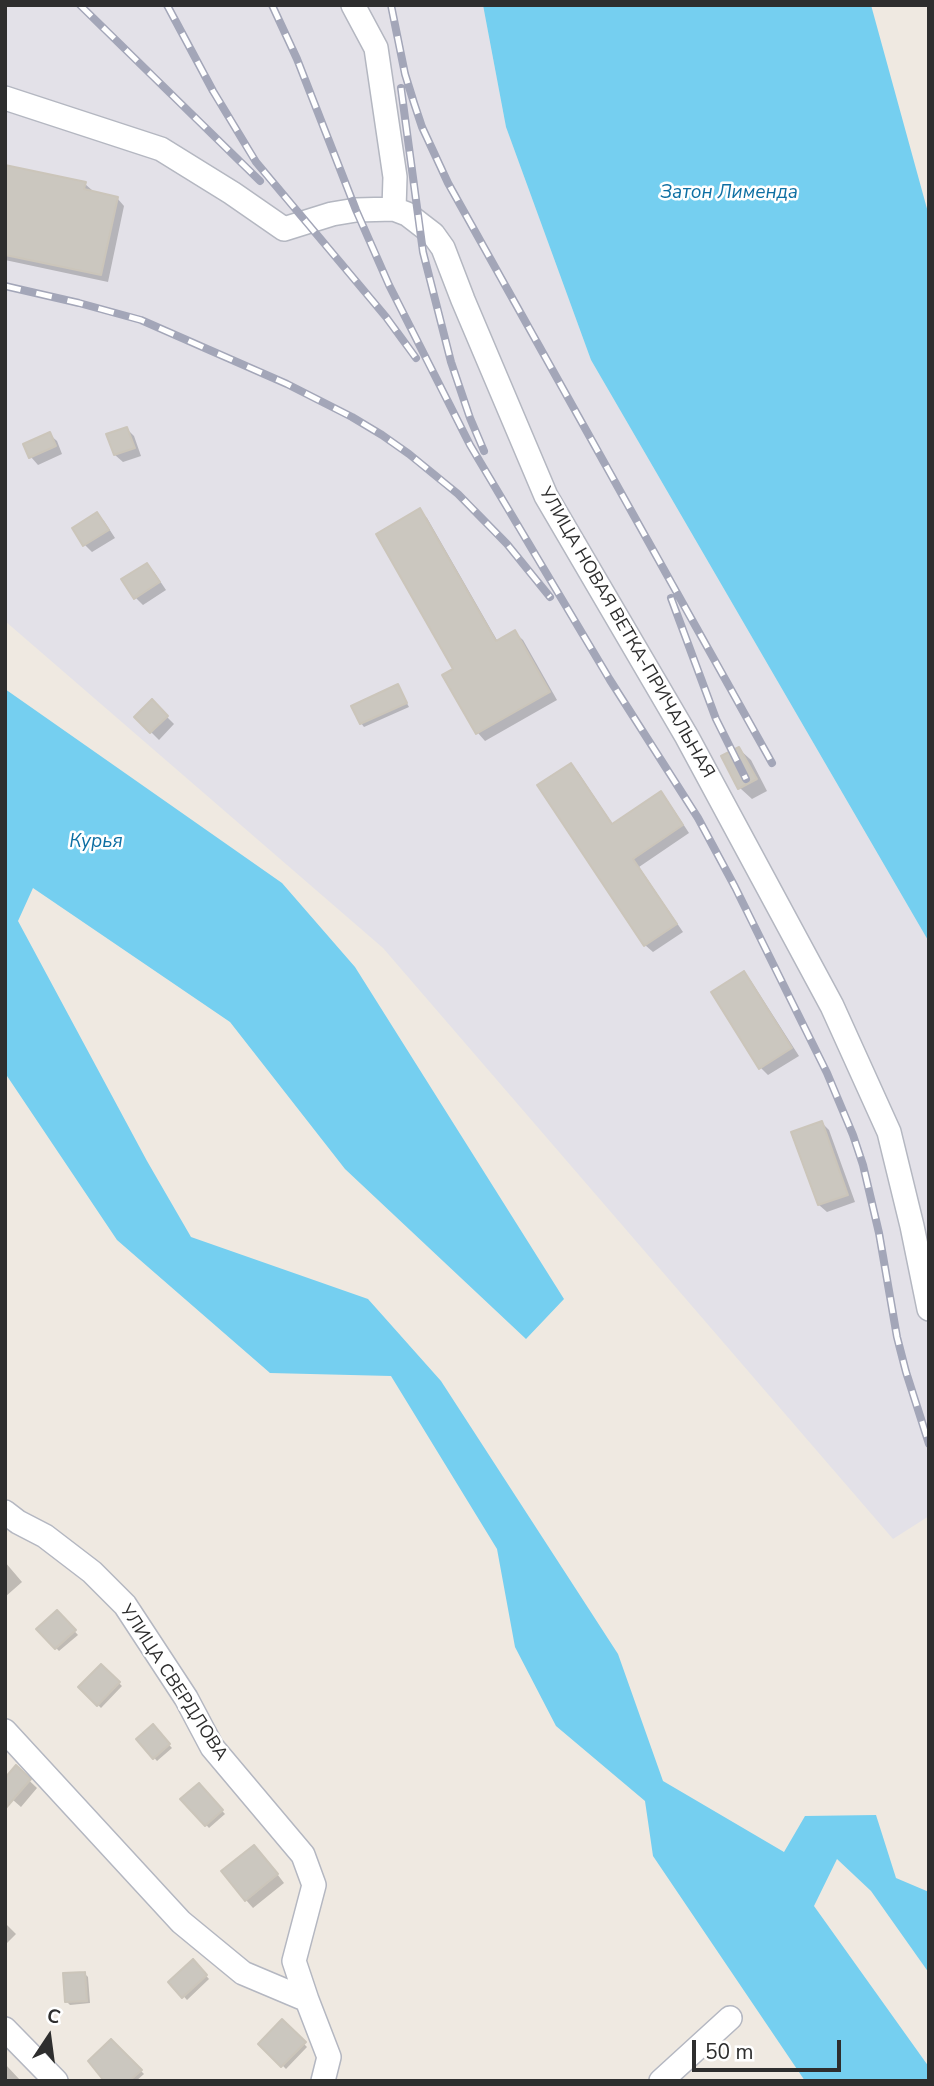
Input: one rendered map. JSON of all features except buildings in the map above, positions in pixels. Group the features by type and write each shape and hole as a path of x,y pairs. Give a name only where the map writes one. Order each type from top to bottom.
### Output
{"street":[{"path":"5,98 161,149 284,229 332,214 394,209 395,177 376,48 353,5"},
{"name":"УЛИЦА НОВАЯ ВЕТКА-ПРИЧАЛЬНАЯ","path":"394,209 407,214 433,234 443,248 546,496 687,737 832,1006 889,1132 929,1309"},
{"name":"УЛИЦА СВЕРДЛОВА","path":"5,1512 18,1522 45,1535 92,1572 125,1605 186,1698 212,1747 303,1855 314,1885 294,1961 329,2057 323,2081"},
{"path":"5,1731 181,1922 243,1973 307,2000"},
{"path":"661,2081 730,2018"},
{"path":"5,2029 56,2081"}],"shaded area":[{"path":"5,5 483,5 506,127 591,360 929,942 929,1516 893,1539 383,948 5,621"}],"water":[{"name":"Затон Лименда","path":"483,5 871,5 929,216 929,942 591,360 506,127"},
{"name":"Курья","path":"5,689 282,883 355,967 564,1299 526,1339 345,1169 230,1022 33,888 18,921 191,1237 368,1299 441,1381 618,1654 663,1781 784,1852 805,1816 876,1815 896,1878 929,1892 929,1973 871,1891 837,1859 814,1906 929,2067 929,2081 805,2081 653,1856 645,1801 556,1726 515,1647 497,1549 391,1376 270,1373 117,1240 5,1073"}],"railway":[{"path":"80,5 260,181"},
{"path":"167,5 213,91 256,162 386,317 416,358"},
{"path":"272,5 297,59 356,210 389,285 470,445 610,680 698,818 827,1073 863,1165 879,1233 897,1337 929,1444"},
{"path":"391,5 405,74 414,103 448,183 772,763"},
{"path":"401,88 423,252 451,362 484,451"},
{"path":"5,286 141,320 287,384 352,417 409,454 458,494 507,544 550,597"},
{"path":"671,598 716,719 746,779"}]}
